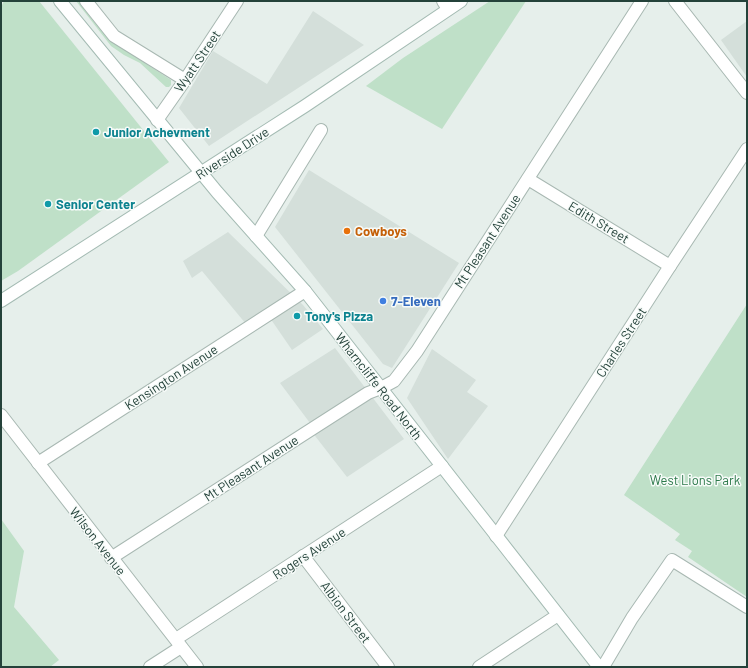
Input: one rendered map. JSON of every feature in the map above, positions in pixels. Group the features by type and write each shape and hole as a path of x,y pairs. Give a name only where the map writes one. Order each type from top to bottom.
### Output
{"street":[{"name":"Wharncliffe Road North","path":"60,1 157,120 305,291 599,667"},
{"path":"86,1 114,36 185,80"},
{"name":"Wyatt Street","path":"157,120 237,1"},
{"name":"Riverside Drive","path":"1,301 305,106 445,5 461,1"},
{"name":"Mt Pleasant Avenue","path":"111,558 368,392 381,388 394,381 417,351 642,1"},
{"path":"675,1 747,93"},
{"path":"256,236 321,130"},
{"name":"Charles Street","path":"496,536 747,149"},
{"name":"Edith Street","path":"528,179 670,266"},
{"name":"Kensington Avenue","path":"38,463 305,291"},
{"name":"Wilson Avenue","path":"1,415 197,667"},
{"name":"Rogers Avenue","path":"150,667 178,643 304,556 442,466"},
{"name":"Albion Street","path":"304,556 383,665"},
{"path":"603,667 632,618 672,560 747,607"},
{"path":"479,667 558,615"}],"shaded area":[{"path":"313,11 364,45 209,146 179,108 213,51 267,84"},
{"path":"747,21 747,77 721,40"},
{"path":"309,170 459,263 392,368 383,364 275,227"},
{"path":"228,232 303,305 323,329 292,350 270,318 251,330 202,271 192,278 183,261"},
{"path":"335,348 404,439 347,477 312,432 310,423 280,383"},
{"path":"432,349 476,380 467,392 488,406 448,459 407,398"}],"green space":[{"path":"4,1 39,1 169,162 18,271 1,281 1,7"},
{"path":"76,1 79,1 111,41 171,80 171,85 166,87 140,63 111,46"},
{"path":"490,1 526,1 442,129 366,86 403,58"},
{"name":"West Lions Park","path":"747,304 747,597 688,557 692,551 675,540 680,534 624,495"},
{"path":"1,519 24,551 14,607 59,660 50,667 1,667"}],"place":[{"name":"Junior Achevment","path":"96,132"},
{"name":"Senior Center","path":"48,204"},
{"name":"Cowboys","path":"347,231"},
{"name":"7-Eleven","path":"383,301"},
{"name":"Tony's Pizza","path":"297,316"}]}
